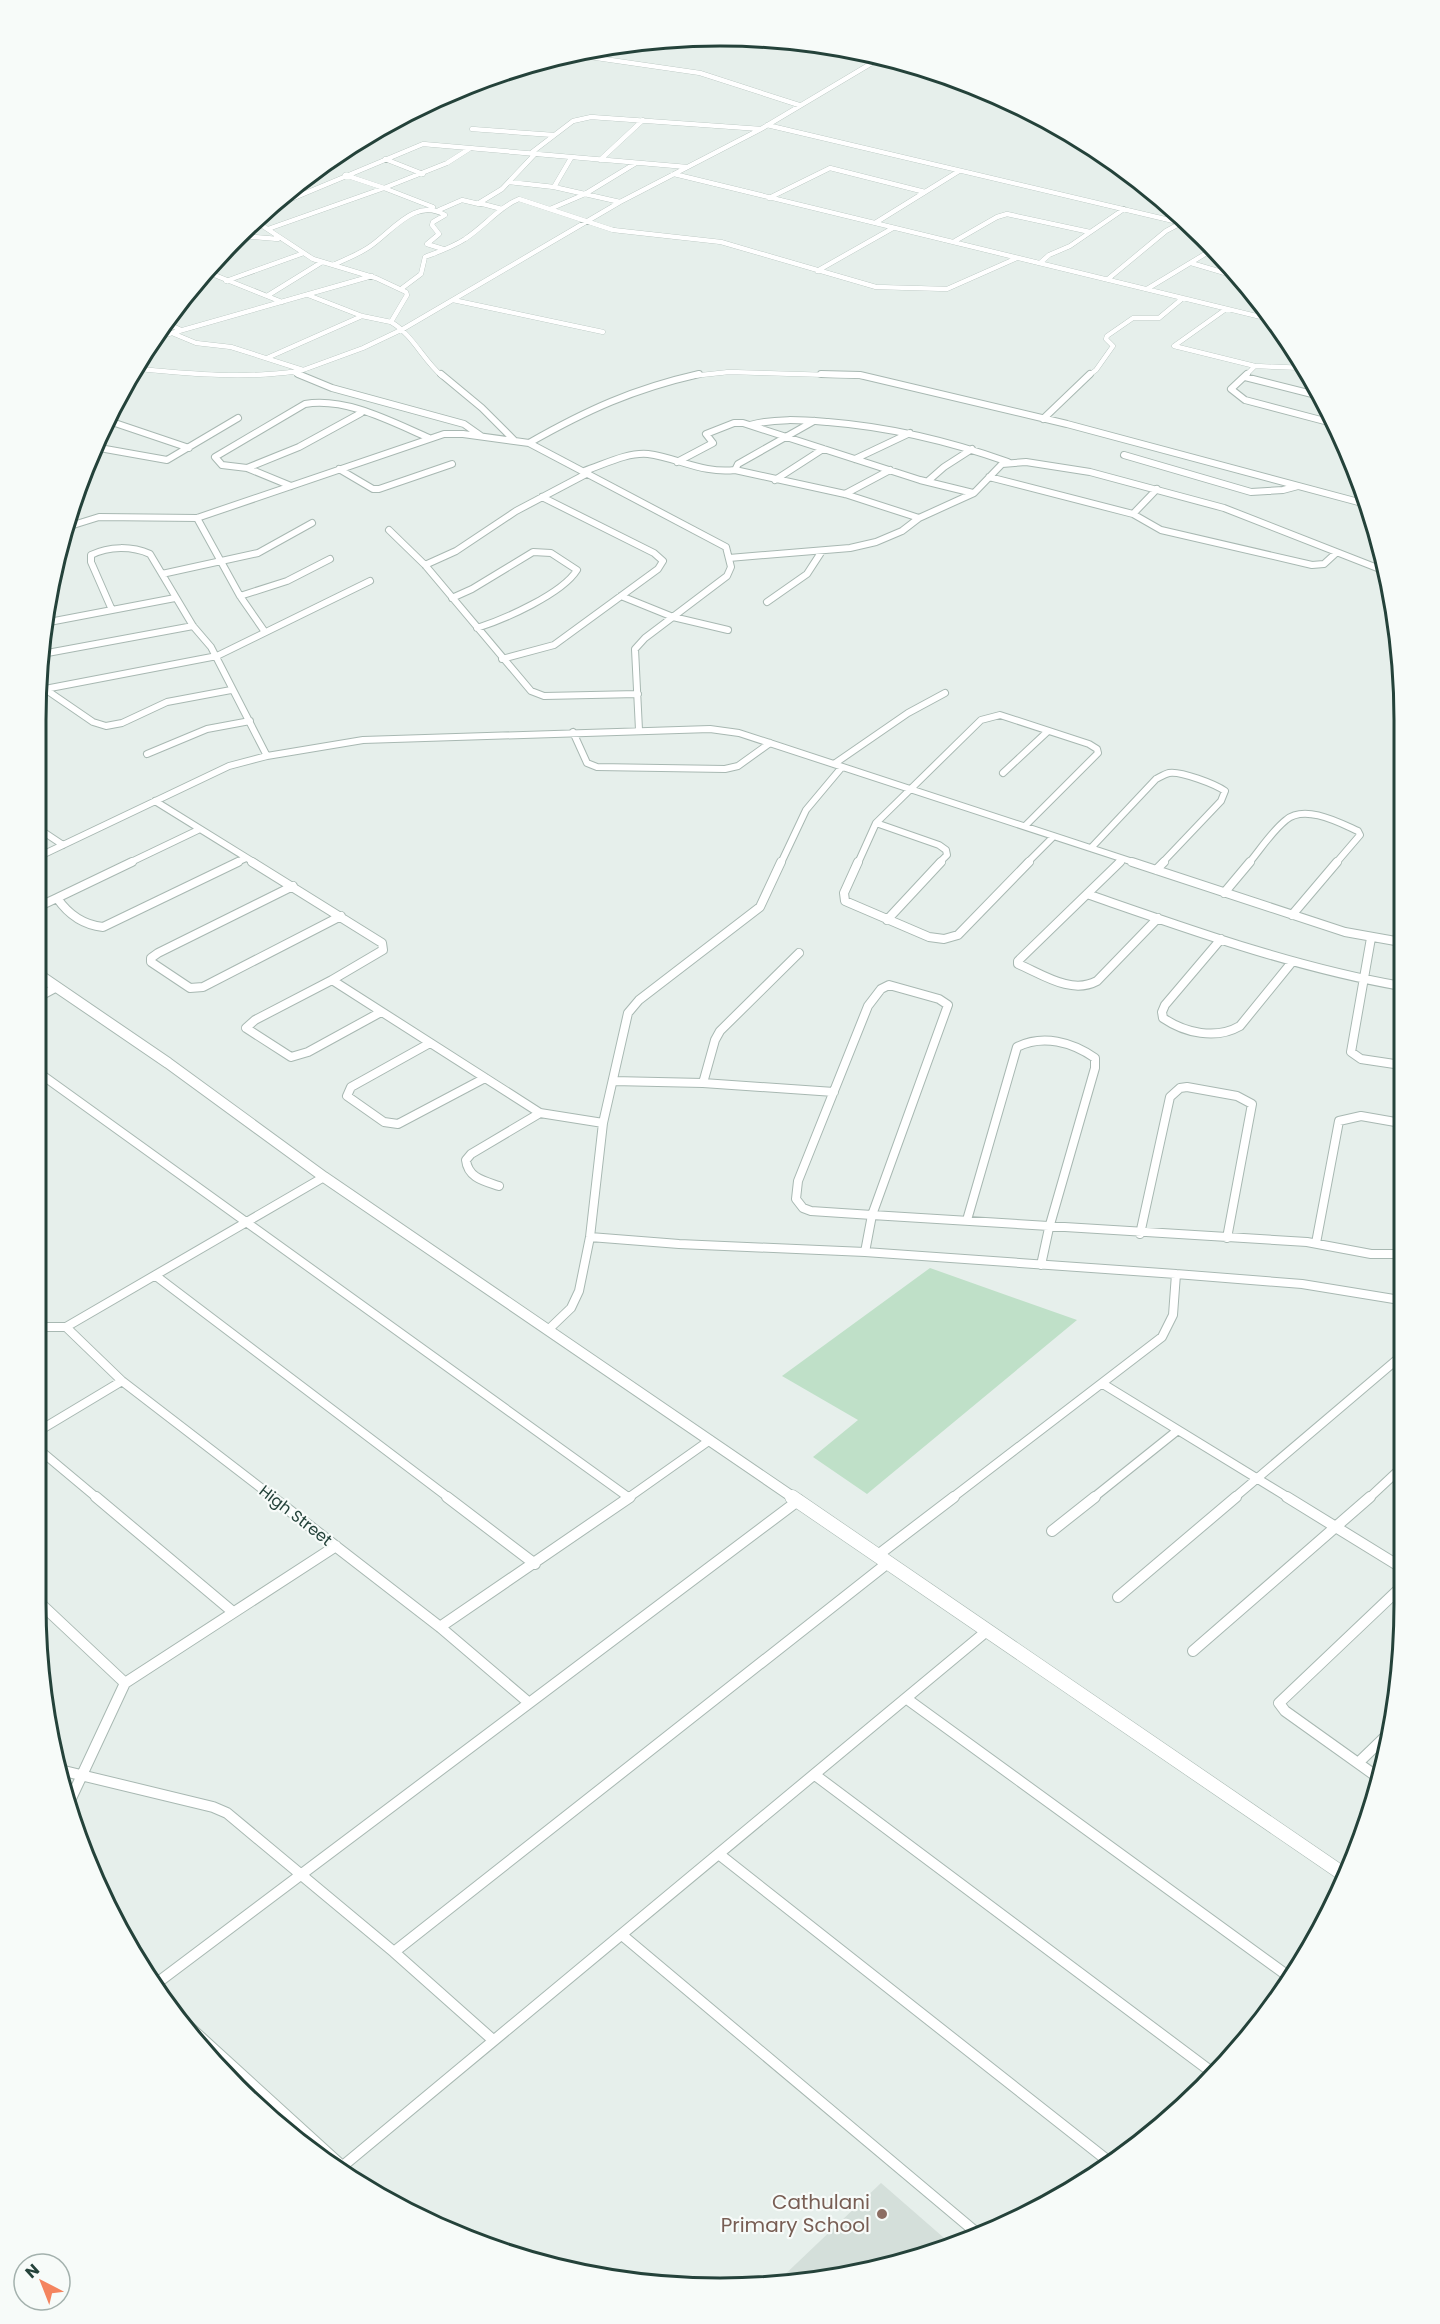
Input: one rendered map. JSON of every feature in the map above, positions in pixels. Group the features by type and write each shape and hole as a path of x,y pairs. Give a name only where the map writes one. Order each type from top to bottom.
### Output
{"street":[{"path":"596,58 700,73 799,105"},
{"path":"145,370 190,374 293,372 363,348 403,329 583,222 761,129 871,64"},
{"path":"479,204 499,192 533,154 554,135 573,121 584,118 761,129"},
{"path":"600,160 643,120"},
{"path":"767,125 1171,220"},
{"path":"472,129 554,135"},
{"path":"299,195 423,144 690,167"},
{"path":"268,229 423,174 450,161 469,148"},
{"path":"555,187 571,158"},
{"path":"385,159 423,174"},
{"path":"550,209 585,194 636,163"},
{"path":"769,198 828,168 925,192"},
{"path":"875,224 959,171"},
{"path":"673,174 1259,317"},
{"path":"345,175 384,188 445,214 432,225 439,234 427,244 443,249"},
{"path":"509,182 555,187 620,202"},
{"path":"401,289 421,274 425,257 463,241 494,218 509,202 519,199 613,230 721,242 876,287 944,290 1017,258"},
{"path":"333,265 366,249 413,214 462,200 502,209"},
{"path":"1040,263 1049,255 1070,246 1124,209"},
{"path":"955,242 997,217 1007,214 1090,232"},
{"path":"263,226 278,239 321,262 372,276 401,289 407,295 391,322"},
{"path":"1108,279 1166,231 1177,226"},
{"path":"817,271 893,228"},
{"path":"252,237 278,239"},
{"path":"226,281 304,253"},
{"path":"1147,289 1205,254"},
{"path":"267,296 321,262"},
{"path":"1191,263 1223,272"},
{"path":"214,276 282,302"},
{"path":"169,334 372,276"},
{"path":"308,295 362,316 391,322 403,329 432,367 482,408 514,440"},
{"path":"1043,418 1107,358 1113,346 1106,339 1107,336 1133,318 1157,319 1183,298"},
{"path":"453,300 603,332"},
{"path":"1226,309 1174,346 1255,366 1293,368"},
{"path":"267,358 362,316"},
{"path":"174,327 181,330"},
{"path":"172,333 196,343 231,347 303,370"},
{"path":"1255,366 1231,387 1233,392 1245,400 1323,421"},
{"path":"293,372 326,386 464,424 482,436"},
{"path":"529,444 591,409 637,390 689,376 713,372 860,375 1043,418 1357,502"},
{"path":"1245,377 1308,393"},
{"path":"291,486 247,468 222,465 215,457 310,402 323,401 429,438"},
{"path":"247,468 299,447 361,413"},
{"path":"104,449 166,460 238,418"},
{"path":"749,425 780,419 860,424 910,433 972,449 1008,462 1041,463 1090,472 1157,489 1258,520 1376,568"},
{"path":"735,470 738,464 814,421"},
{"path":"676,462 713,443 706,434 736,422 890,470 974,493"},
{"path":"116,423 189,448"},
{"path":"76,524 94,516 177,520 196,518 429,438 454,433 529,444 722,543 729,558 731,567 727,576 645,638 635,649 639,730"},
{"path":"855,459 910,433"},
{"path":"775,480 823,449"},
{"path":"928,481 944,467 972,449"},
{"path":"425,566 456,551 586,472 638,454 717,472 735,470 845,494 919,518"},
{"path":"1124,455 1251,492 1283,490 1299,486"},
{"path":"729,558 850,548 892,537 919,518 974,493 1002,464 1008,462"},
{"path":"339,469 373,489 379,489 452,464"},
{"path":"845,494 890,470"},
{"path":"989,477 1133,514 1161,530 1312,565 1324,564 1336,553"},
{"path":"1133,514 1157,489"},
{"path":"502,659 554,645 658,570 663,561 542,497"},
{"path":"196,518 240,596 265,632"},
{"path":"162,574 222,562 266,549 312,523"},
{"path":"389,530 425,566 526,687 536,694 638,693"},
{"path":"112,610 91,562 91,555 100,550 110,549 145,551 153,558 193,626 201,632 217,656 231,690 250,721 267,756"},
{"path":"767,602 813,571 822,551"},
{"path":"452,598 472,590 533,552 551,553 577,570 572,578 522,612 477,628"},
{"path":"240,596 287,581 330,559"},
{"path":"47,687 217,656 370,581"},
{"path":"621,596 673,617 728,630"},
{"path":"54,620 175,598"},
{"path":"50,652 193,626"},
{"path":"47,691 93,722 106,726 122,723 175,700 231,690"},
{"path":"548,1330 571,1308 579,1291 590,1236 603,1123 628,1013 632,1007 760,907 806,810 838,765 908,713 945,693"},
{"path":"1025,826 1098,753 1097,749 1089,744 1000,716 990,716 981,720 876,823 843,898 848,904 936,940 951,939 958,935 1053,837"},
{"path":"147,754 207,729 250,721"},
{"path":"46,853 238,763 267,756 351,741 639,730 728,731 911,788 1292,915 1371,938 1394,941"},
{"path":"573,732 584,759 597,767 725,769 738,766 770,743"},
{"path":"1003,773 1047,732"},
{"path":"1090,848 1156,779 1167,773 1218,786 1225,791 1221,801 1156,870"},
{"path":"154,801 341,916 379,941 384,947 378,954 255,1020 246,1028 249,1032 284,1054 299,1055 381,1012"},
{"path":"1224,893 1291,815 1304,813 1358,831 1360,835 1357,839 1292,915"},
{"path":"876,823 939,845 946,850 947,855 887,920"},
{"path":"46,902 198,830"},
{"path":"46,834 63,845"},
{"path":"57,898 61,904 88,925 103,927 246,858"},
{"path":"1123,859 1018,961 1018,964 1067,985 1074,987 1090,985 1097,981 1158,918"},
{"path":"293,886 158,953 151,958 151,962 190,988 203,987 341,916"},
{"path":"1087,894 1292,962 1364,981 1394,985"},
{"path":"1371,938 1351,1052 1361,1059 1394,1064"},
{"path":"1221,939 1165,1005 1162,1012 1163,1018 1169,1022 1220,1037 1229,1034 1240,1026 1292,962"},
{"path":"704,1083 715,1040 720,1031 799,953"},
{"path":"46,980 203,1088 324,1177 1338,1871"},
{"path":"332,980 540,1113 603,1123"},
{"path":"865,1252 872,1215 948,1005 939,999 889,985 880,989 868,1006 796,1185 793,1194 795,1200 804,1209 811,1211 872,1215 967,1221 1049,1228 1316,1244 1394,1254"},
{"path":"46,993 57,987"},
{"path":"967,1221 1017,1047 1026,1040 1041,1038 1086,1051 1095,1058 1095,1068 1049,1228 1041,1265"},
{"path":"430,1043 351,1087 347,1096 384,1122 398,1124 485,1078"},
{"path":"46,1078 628,1497"},
{"path":"613,1081 704,1083 834,1092"},
{"path":"1140,1234 1170,1097 1180,1088 1187,1087 1237,1096 1252,1104 1227,1238"},
{"path":"499,1186 475,1177 465,1167 466,1160 471,1154 540,1113"},
{"path":"1316,1244 1339,1121 1344,1118 1361,1116 1394,1122"},
{"path":"46,1327 66,1327 324,1177"},
{"path":"590,1236 679,1244 865,1252 1176,1274 1302,1284 1394,1299"},
{"path":"878,1555 1154,1344 1169,1329 1175,1313 1176,1274"},
{"path":"156,1276 535,1564"},
{"name":"High Street","path":"66,1327 122,1382 440,1627 528,1702"},
{"path":"1118,1597 1394,1363"},
{"path":"46,1427 122,1382"},
{"path":"1103,1384 1394,1563"},
{"path":"1052,1531 1178,1430"},
{"path":"440,1627 535,1564 710,1440"},
{"path":"46,1455 233,1612"},
{"path":"1193,1651 1337,1528 1394,1475"},
{"path":"161,1980 300,1873 799,1500"},
{"path":"74,1793 125,1683 336,1546"},
{"path":"394,1952 889,1562"},
{"path":"1372,1773 1285,1712 1279,1703 1394,1594"},
{"path":"46,1609 125,1683"},
{"path":"345,2164 720,1855 988,1630"},
{"path":"907,1699 1283,1973"},
{"path":"1358,1764 1379,1744"},
{"path":"68,1772 213,1807 227,1813 394,1952 493,2040"},
{"path":"815,1775 1207,2068"},
{"path":"720,1855 1103,2157"},
{"path":"622,1935 971,2228"}],"shaded area":[{"name":"Cathulani Primary School","path":"881,2183 945,2239 894,2255 851,2265 785,2274"}],"green space":[{"path":"930,1268 1077,1320 867,1494 813,1457 858,1420 782,1376"}],"place":[{"name":"Cathulani Primary School","path":"882,2214"}]}
